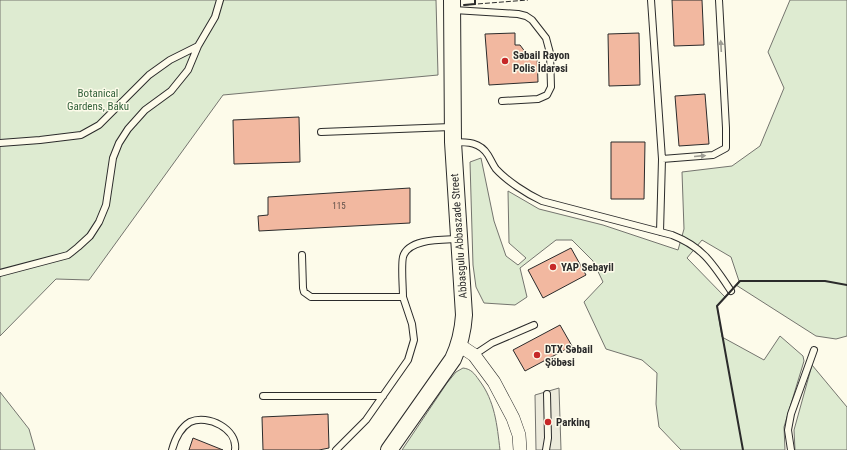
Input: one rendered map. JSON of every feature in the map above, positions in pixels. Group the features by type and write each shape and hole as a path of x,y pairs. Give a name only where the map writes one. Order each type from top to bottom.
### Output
{"street":[{"name":"Abbasgulu Abbaszade Street","path":"389,450 444,372 460,345 463,330 464,315 453,134 452,5"},
{"path":"460,345 474,354 494,382 513,418 519,435 520,450"}],"lane":[{"path":"0,273 68,254 78,248 90,236 99,222 106,205 113,158 119,143 128,129 145,110 171,91 188,70 198,46 215,17 220,0"},
{"path":"651,0 662,159 660,232"},
{"path":"662,159 713,155 726,148 718,0"},
{"path":"452,5 526,16 532,20 546,38 551,60 551,87 547,95 538,99 502,101"},
{"path":"0,143 81,135 100,125 149,75 170,60 198,46"},
{"path":"321,132 453,134 479,145 488,154 496,168 527,194 542,201 685,240 701,251 713,264 731,291"},
{"path":"336,450 366,420 408,360 414,340 412,324 403,297 403,256 408,249 420,242 459,239"},
{"path":"302,255 303,288 304,292 311,297 403,297"},
{"path":"474,354 492,343 534,325"},
{"path":"790,450 788,430 791,414 814,350"},
{"path":"546,450 548,438 547,394"},
{"path":"263,396 383,396"},
{"path":"172,450 178,434 183,428 190,422 205,420 225,428 233,440 235,450"}],"green space":[{"name":"Botanical Gardens, Baku","path":"0,0 436,0 438,75 223,95 89,280 56,279 0,336"},
{"path":"790,0 847,0 847,336 836,339 816,336 736,285 739,281 731,257 702,240 687,258 725,297 717,306 722,337 764,360 780,336 803,356 804,361 784,427 785,450 681,450 659,427 656,404 657,373 642,360 606,349 584,302 603,282 593,261 572,240 556,240 520,268 527,297 515,305 484,303 476,287 473,265 470,162 481,158 494,221 506,256 518,265 526,258 509,243 508,191 539,209 603,225 678,250 684,229 682,172 732,166 760,146 784,88 768,52"},
{"path":"812,365 847,407 847,450 795,450 794,430"},
{"path":"463,368 474,373 489,396 498,431 500,450 402,450 447,383 456,372"},
{"path":"0,392 29,429 35,450 0,450"}],"shaded area":[{"name":"Parkinq","path":"559,388 561,450 536,450 535,395"}],"building":[{"path":"672,0 702,0 704,45 674,46"},
{"path":"515,33 515,45 520,45 526,53 537,53 538,82 489,85 485,34"},
{"path":"639,33 640,85 609,86 608,34"},
{"path":"705,94 709,144 679,146 675,96"},
{"path":"299,117 300,162 234,164 233,120"},
{"path":"611,142 645,142 644,199 611,199"},
{"path":"410,188 410,223 259,231 258,216 268,215 268,197"},
{"path":"571,248 586,275 543,298 528,270"},
{"path":"560,325 572,346 525,371 513,350"},
{"path":"328,414 329,448 319,450 263,450 262,417"},
{"path":"193,438 223,450 189,450"}],"fence":[{"path":"464,5 528,0"}],"wall":[{"path":"464,5 475,4 475,0"},
{"path":"743,450 717,306 740,281 825,281 847,285"}],"place":[{"name":"Səbail Rayon Polis İdarəsi","path":"505,61"},
{"name":"YAP Sebayil","path":"553,267"},
{"name":"DTX Səbail Şöbəsi","path":"537,355"},
{"name":"Parkinq","path":"548,422"}]}
